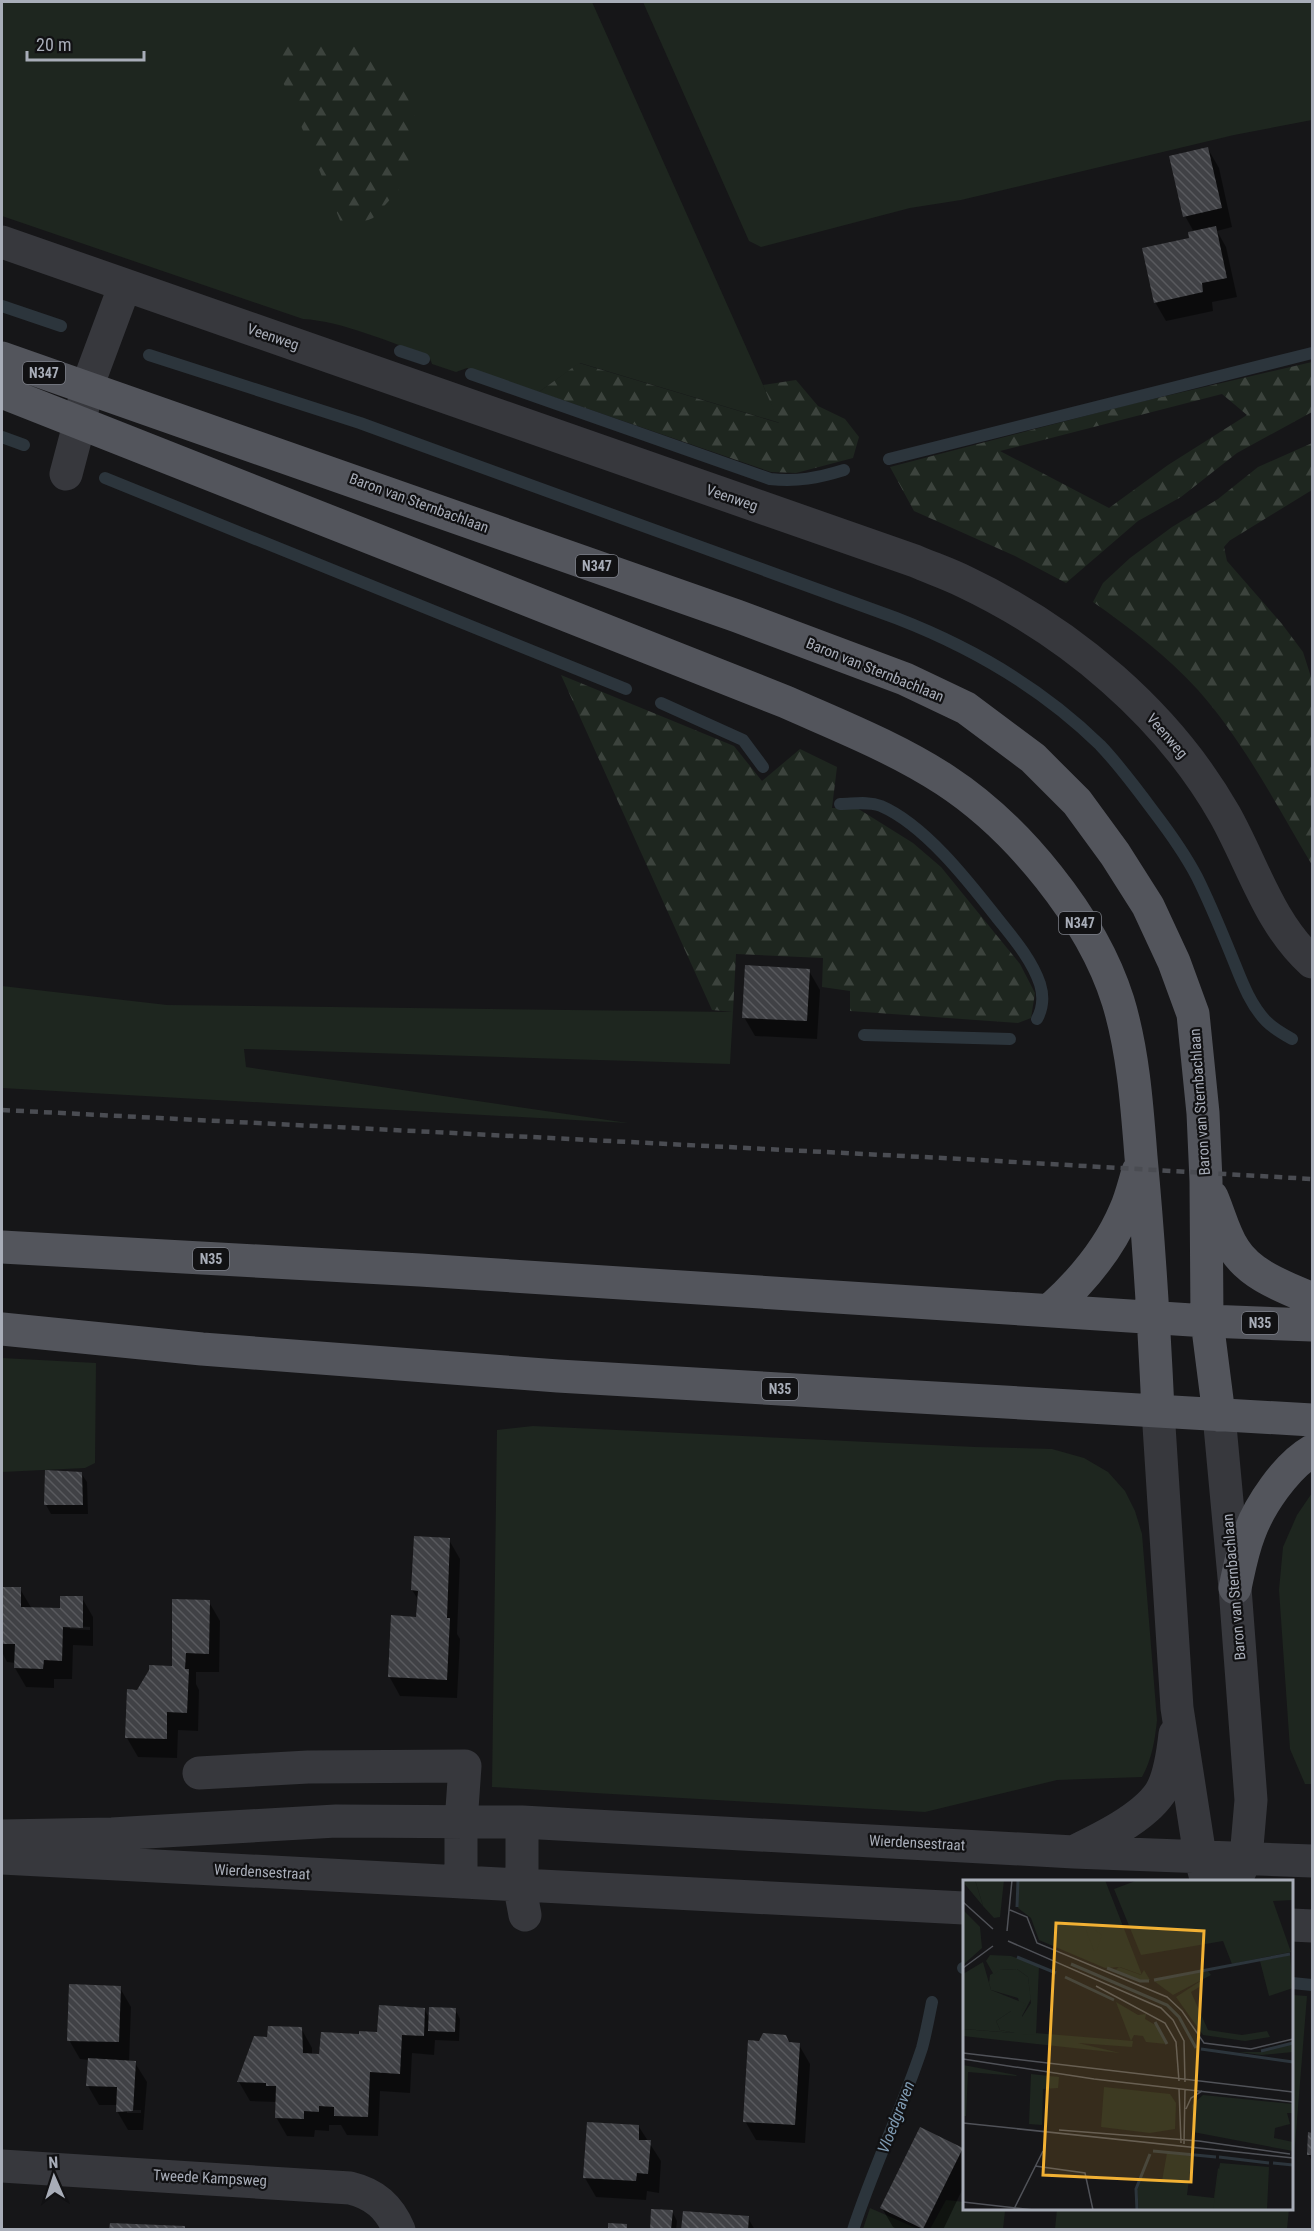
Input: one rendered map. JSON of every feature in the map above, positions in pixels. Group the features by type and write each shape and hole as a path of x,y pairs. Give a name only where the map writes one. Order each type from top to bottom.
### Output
{"main road":[{"name":"Baron van Sternbachlaan","path":"2,358 726,612 905,679 966,708 1033,758 1077,802 1115,854 1152,914 1174,962 1193,1014 1202,1103 1206,1181 1207,1321 1219,1415"},
{"name":"N347","path":"2,392 786,702 904,755 945,780 980,806 1037,862 1088,935 1118,1001 1135,1092 1150,1239 1158,1410"},
{"path":"1051,1310 1108,1244 1126,1210 1142,1158"},
{"path":"1206,1181 1234,1250 1250,1266 1274,1283 1312,1299"},
{"name":"N35","path":"2,1247 420,1270 1207,1321 1312,1325"},
{"name":"N35","path":"2,1329 226,1351 499,1372 1312,1420"},
{"path":"1235,1588 1249,1533 1262,1508 1275,1488 1312,1451"}],"street":[{"name":"Veenweg","path":"2,242 915,561 964,581 1012,606 1100,668 1166,734 1195,769 1224,813 1283,930 1312,962"},
{"path":"66,474 87,387 125,285"},
{"path":"1158,1410 1178,1708 1203,1869"},
{"name":"Baron van Sternbachlaan","path":"1219,1415 1251,1800 1241,1870"},
{"path":"1074,1852 1133,1817 1160,1793 1170,1763 1178,1708"},
{"path":"199,1773 308,1767 465,1766 461,1823 461,1882"},
{"name":"Wierdensestraat","path":"2,1836 112,1834 336,1821 522,1822 1074,1852 1203,1869 1241,1870 1312,1862"},
{"path":"522,1822 524,1900"},
{"name":"Wierdensestraat","path":"2,1858 461,1882 524,1900 963,1908"},
{"path":"1293,1925 1312,1926"},
{"name":"Tweede Kampsweg","path":"2,2166 344,2187 363,2191 382,2203 391,2212 399,2229"}],"green space":[{"path":"2,2 592,2 780,423 580,363 539,392 467,368 456,372 432,364 429,356 366,333 334,324 303,319 2,216"},
{"path":"643,2 1312,2 1312,120 1234,135 961,200 910,208 761,247 749,241"},
{"path":"308,43 348,43 387,66 407,89 417,123 412,152 398,191 373,218 344,230 269,48"},
{"path":"1312,362 1312,412 1237,453 1181,497 1138,521 1066,583 1015,556 914,511 890,467 1127,405","holes":["1222,394 1247,415 1168,465 1109,508 1000,451"]},
{"path":"579,363 779,423 763,385 796,380 818,406 845,419 859,437 853,458 796,473 771,472 539,392"},
{"path":"1312,443 1312,490 1229,541 1224,547 1227,561 1282,624 1303,652 1312,680 1312,865 1273,797 1215,710 1174,666 1148,643 1093,602 1103,583 1130,558 1172,527 1218,499 1258,467"},
{"path":"561,675 734,746 762,781 800,749 837,767 832,808 857,808 913,843 941,867 1020,964 1035,993 1031,1018 1018,1023 850,1011 850,991 822,987 823,958 736,954 733,1012 712,1010"},
{"path":"2,986 167,1005 733,1012 730,1064 244,1049 246,1067 628,1123 2,1088"},
{"path":"2,1358 96,1363 95,1463 85,1468 2,1472"},
{"path":"533,1426 1052,1449 1084,1458 1108,1472 1125,1491 1135,1511 1142,1534 1157,1720 1152,1749 1142,1777 1057,1780 925,1812 492,1787 497,1430"},
{"path":"1312,1493 1312,1784 1305,1784 1290,1749 1279,1590 1283,1547 1297,1515"},
{"path":"1293,1995 1307,1996 1293,2170"},
{"path":"946,2200 963,2202 963,2210 1005,2211 1003,2229 930,2229"},
{"path":"870,2208 918,2229 863,2229"},
{"path":"1057,2210 1289,2210 1287,2229 1055,2229"}],"building":[{"path":"1208,147 1222,208 1183,217 1169,156"},
{"path":"1216,226 1227,278 1202,283 1203,292 1154,303 1142,248 1189,238 1188,232"},
{"path":"745,965 810,969 807,1021 742,1018"},
{"path":"45,1470 82,1472 83,1505 44,1505"},
{"path":"414,1536 450,1538 447,1680 388,1677 391,1615 416,1617 418,1591 411,1590"},
{"path":"2,1587 21,1587 21,1607 60,1608 60,1596 83,1596 83,1628 63,1627 62,1661 44,1660 43,1669 14,1668 15,1644 2,1644"},
{"path":"172,1599 210,1600 209,1654 186,1653 185,1669 189,1669 187,1713 167,1712 167,1739 125,1738 127,1689 137,1690 149,1670 149,1665 172,1666"},
{"path":"69,1984 121,1986 119,2042 67,2041"},
{"path":"379,2005 425,2008 424,2036 402,2035 400,2074 370,2072 368,2117 334,2116 334,2107 319,2106 319,2112 304,2111 304,2119 275,2118 276,2086 266,2086 266,2083 237,2082 254,2036 267,2037 268,2026 302,2027 303,2053 319,2054 321,2032 359,2034 359,2031 377,2032"},
{"path":"429,2007 456,2008 455,2032 428,2031"},
{"path":"763,2033 786,2035 789,2042 800,2043 795,2125 743,2122 748,2040 759,2041"},
{"path":"88,2058 136,2061 133,2111 116,2112 117,2087 86,2086"},
{"path":"587,2122 639,2125 639,2140 651,2140 648,2174 637,2173 636,2181 583,2178"},
{"path":"920,2127 963,2148 923,2229 880,2208"},
{"path":"1308,2132 1312,2133 1312,2155 1307,2155"},
{"path":"651,2209 673,2210 671,2230 650,2230"},
{"path":"683,2211 749,2216 748,2230 681,2230"},
{"path":"110,2223 185,2226 185,2230 109,2230"},
{"path":"608,2223 627,2224 627,2230 608,2230"}],"waterway":[{"path":"2,306 61,326"},
{"path":"400,351 424,359"},
{"path":"889,459 1312,353"},
{"path":"149,355 360,423 896,618 952,642 1005,671 1078,725 1100,745 1128,778 1192,868 1250,999 1269,1024 1292,1039"},
{"path":"471,374 770,479 807,479 844,470"},
{"path":"2,437 24,445"},
{"path":"105,478 626,689"},
{"path":"661,703 743,740 763,767"},
{"path":"840,804 866,803 881,806 914,826 945,856 974,888 1022,950 1032,967 1042,993 1042,1007 1037,1019"},
{"path":"864,1035 1010,1039"},
{"path":"1293,1983 1312,1985"},
{"name":"Vloedgraven","path":"853,2230 922,2048 932,2002"}],"railway":[{"path":"2,1110 1312,1179"}]}
